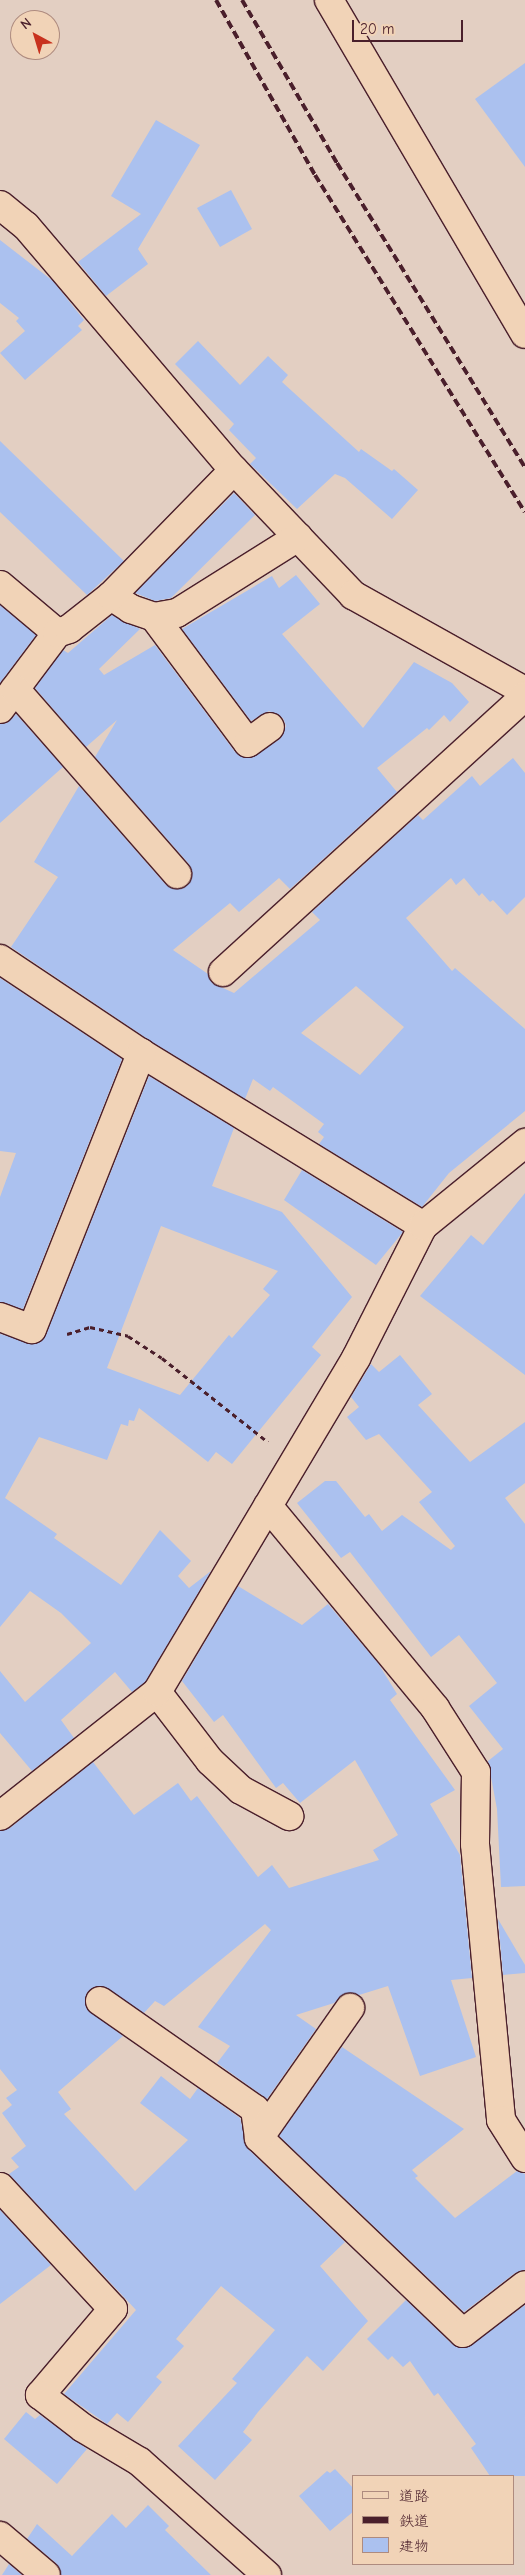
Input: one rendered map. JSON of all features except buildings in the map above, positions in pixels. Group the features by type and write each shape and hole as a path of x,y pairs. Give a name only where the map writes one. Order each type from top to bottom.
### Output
{"street":[{"path":"329,0 525,334"},
{"path":"0,205 26,226 234,470 352,596 525,691"},
{"path":"178,874 8,699 58,633 69,629 111,596 234,470"},
{"path":"111,596 131,609 154,617 177,613 298,537"},
{"path":"0,584 58,633"},
{"path":"154,617 248,743 270,726"},
{"path":"223,972 525,696"},
{"path":"0,959 141,1053 423,1226"},
{"path":"0,1317 32,1329 141,1053"},
{"path":"0,1816 157,1692 356,1358 423,1226 525,1143"},
{"path":"268,1506 435,1708 476,1772 475,1844 501,2120 525,2158"},
{"path":"157,1692 210,1760 241,1790 289,1816"},
{"path":"100,2002 255,2109 259,2138 463,2333 525,2285"},
{"path":"259,2138 350,2008"},
{"path":"0,2187 113,2309 40,2394 83,2428 140,2462 268,2575"},
{"path":"0,2536 46,2575"}],"path":[{"path":"65,1335 90,1327 128,1336 162,1358 294,1463"}],"railway":[{"path":"216,0 315,175 525,512"},
{"path":"242,0 337,163 525,467"}]}
